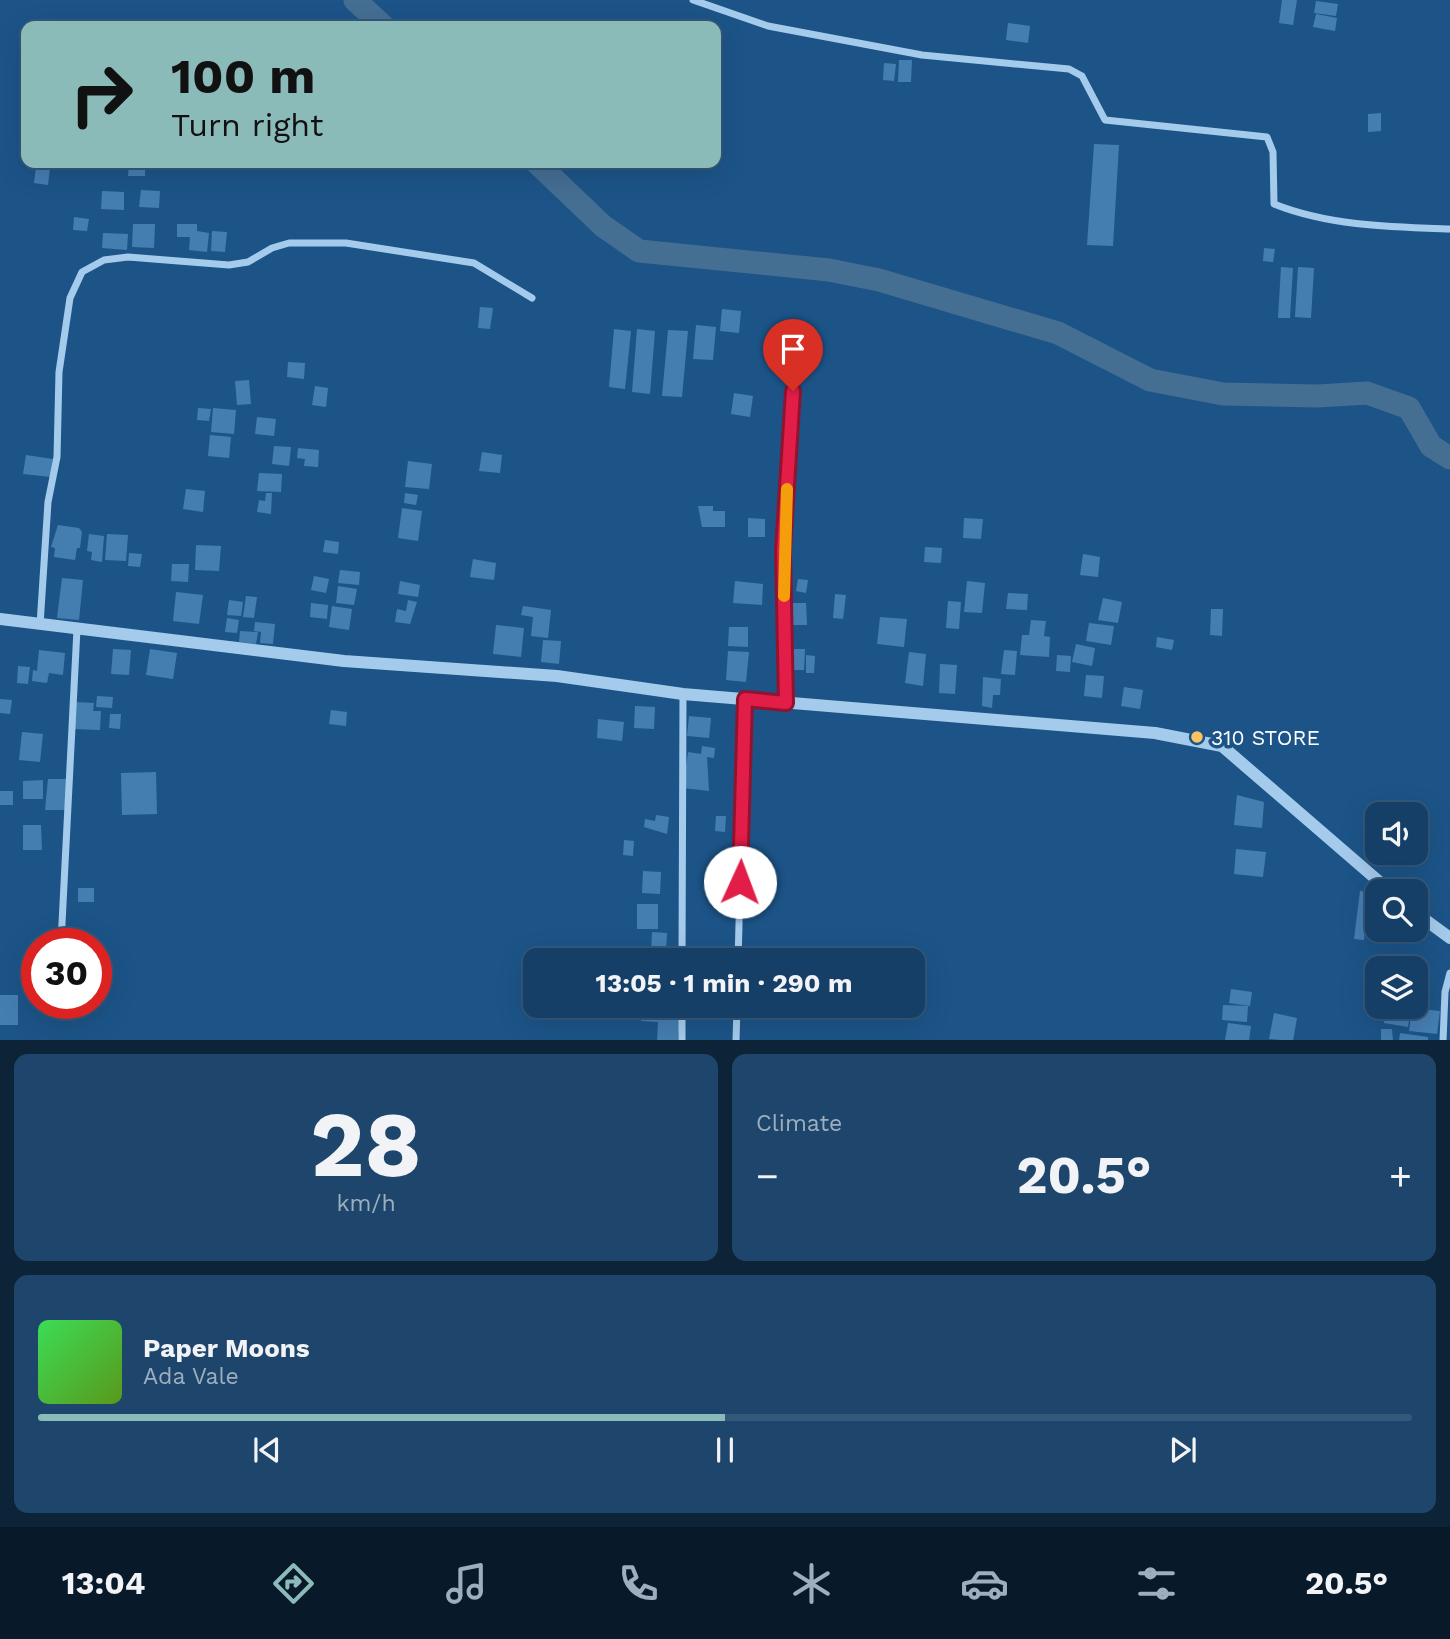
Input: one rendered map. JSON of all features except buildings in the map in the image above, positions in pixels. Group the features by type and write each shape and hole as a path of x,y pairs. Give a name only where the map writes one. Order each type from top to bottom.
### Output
{"street":[{"path":"693,0 768,26 922,55 1069,69 1083,76 1105,120 1267,137 1273,152 1274,204 1298,213 1384,227 1450,229"},
{"path":"40,625 48,502 57,457 60,372 70,298 82,272 104,260 128,257 229,265 248,262 272,248 289,243 346,243 474,263 532,298"},
{"path":"786,703 783,550 794,364"},
{"path":"0,619 344,661 556,676 683,694 1155,733 1223,746 1376,879"},
{"path":"62,928 77,629"},
{"path":"681,948 683,694"},
{"path":"738,948 745,699"},
{"path":"1428,922 1450,938"},
{"path":"1443,1040 1445,992 1450,973"},
{"path":"681,1018 681,1040"},
{"path":"736,1040 737,1018"}],"waterway":[{"path":"355,0 378,21"},
{"path":"542,168 603,226 639,251 829,270 879,280 1058,333 1150,380 1223,394 1318,396 1367,393 1409,408 1431,446 1450,458"}],"slow traffic":[{"path":"784,596 783,550 787,489"}],"place":[{"name":"310 STORE","path":"1197,737"}],"route":[{"path":"740,882 745,699 786,703 783,550 793,391"}]}
